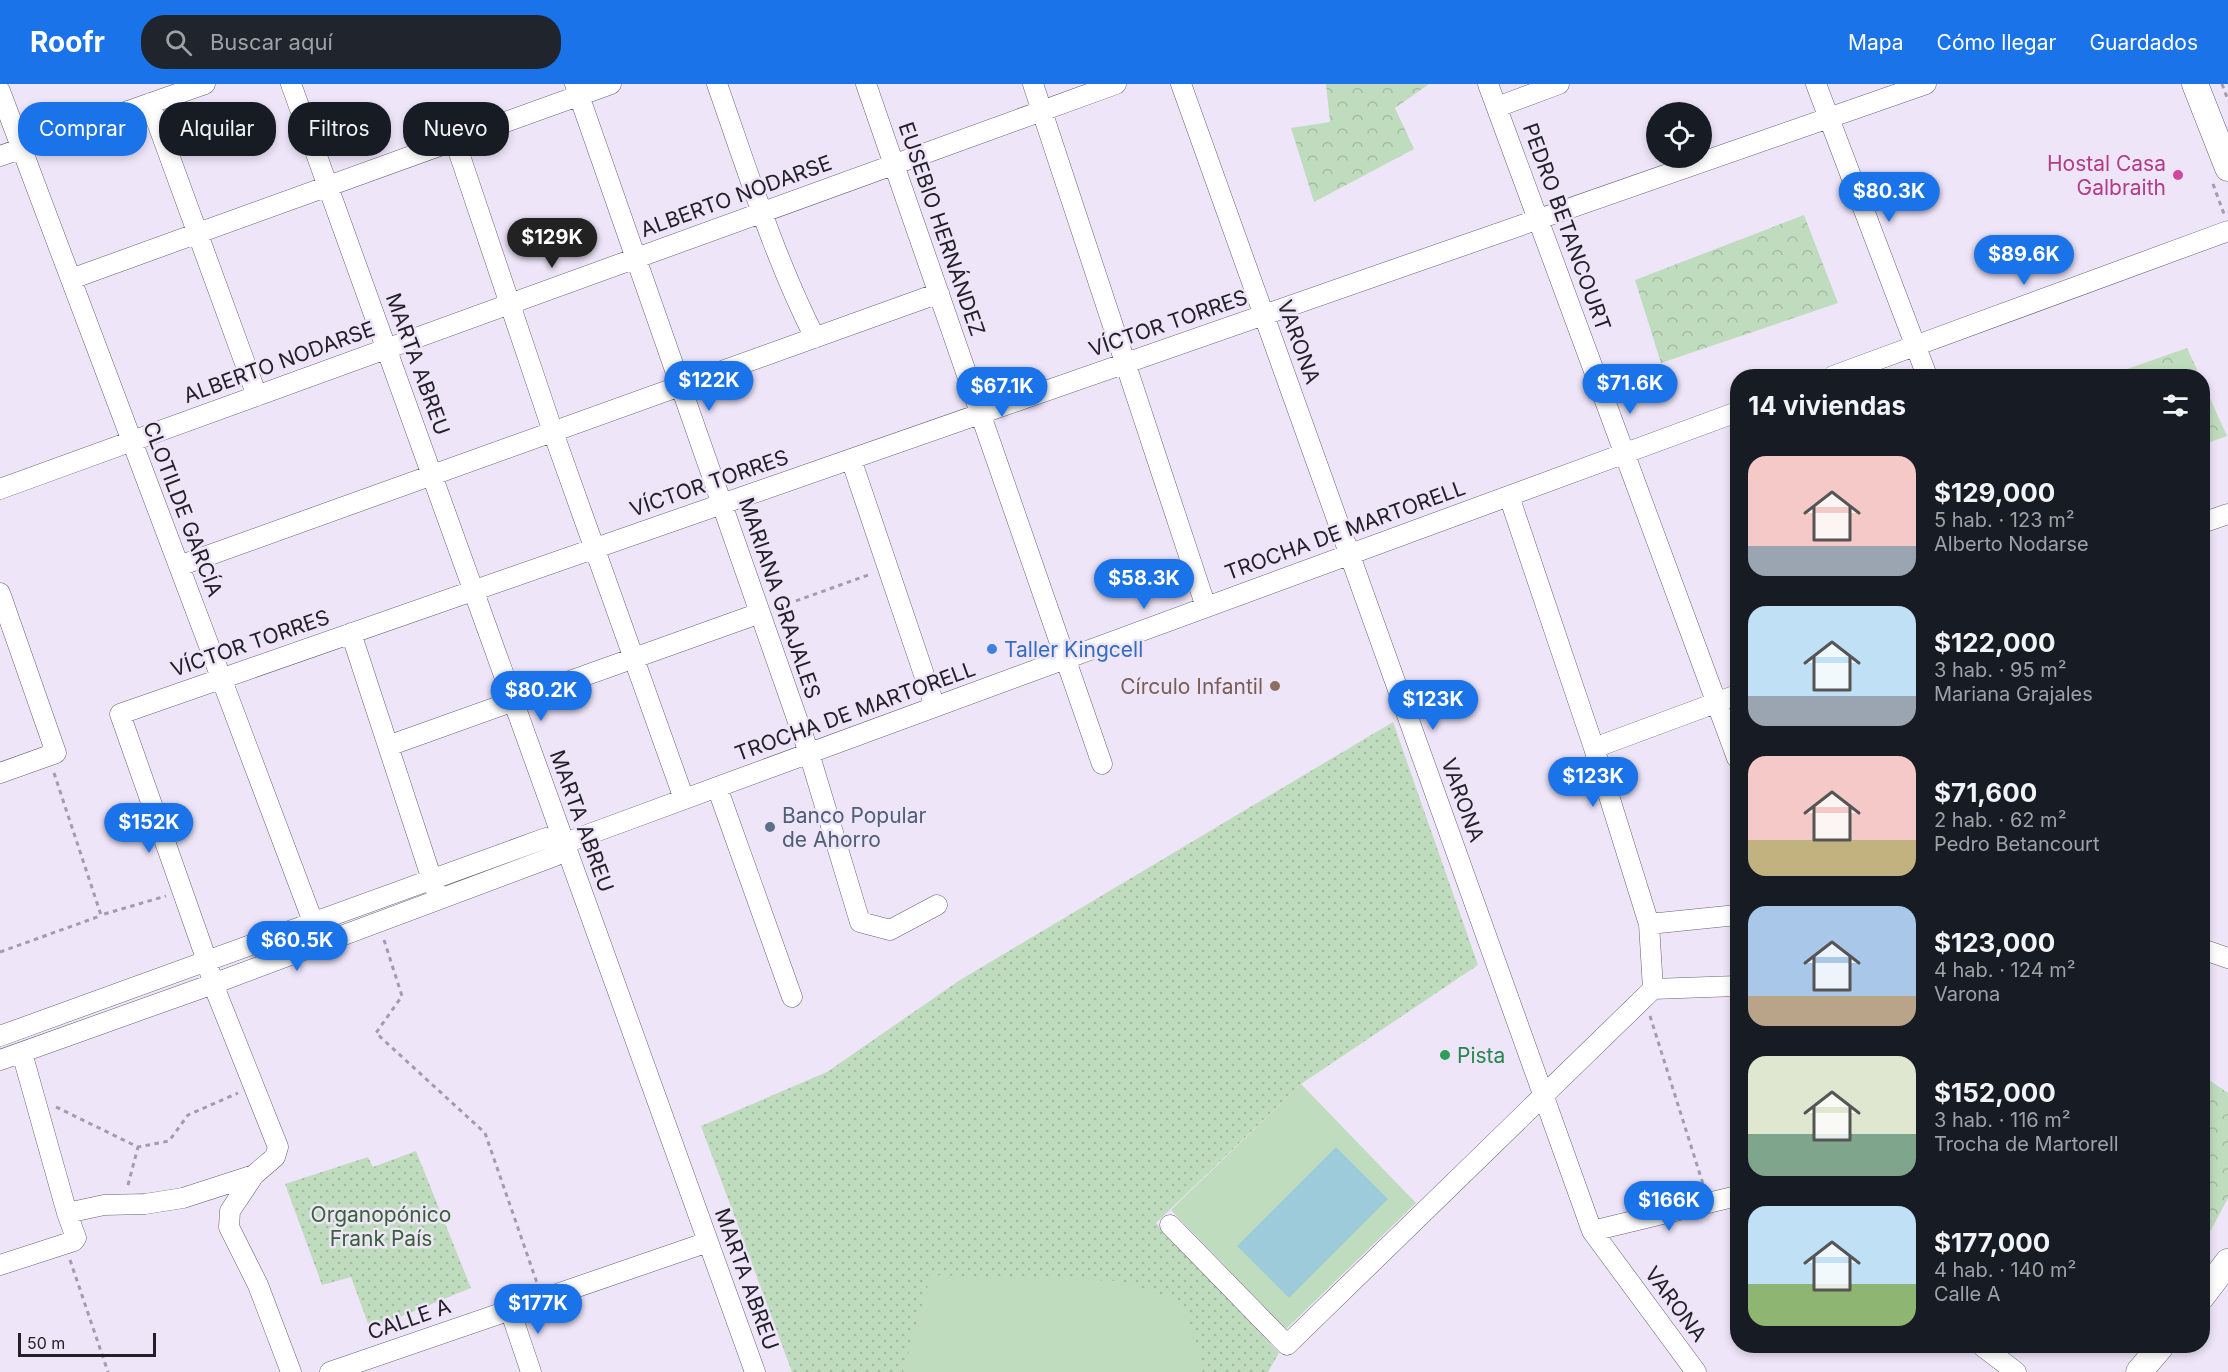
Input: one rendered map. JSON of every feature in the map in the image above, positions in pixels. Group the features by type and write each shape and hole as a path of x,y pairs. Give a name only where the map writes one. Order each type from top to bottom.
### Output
{"main road":[{"path":"2195,84 2228,168"},
{"path":"2210,1286 2228,1262"},
{"path":"2139,1372 2155,1353"}],"street":[{"path":"147,104 205,84"},
{"name":"MARTA ABREU","path":"291,84 755,1372"},
{"path":"509,118 577,90 611,84"},
{"path":"717,84 800,309 815,338"},
{"name":"EUSEBIO HERNÁNDEZ","path":"866,84 1102,764"},
{"path":"1033,84 1206,607"},
{"name":"ALBERTO NODARSE","path":"0,489 1116,84"},
{"name":"VARONA","path":"1181,84 1592,1231 1696,1372"},
{"name":"PEDRO BETANCOURT","path":"1488,84 1730,740"},
{"path":"1497,107 1559,84"},
{"path":"1815,84 1924,369"},
{"name":"VÍCTOR TORRES","path":"182,891 120,714 1926,84"},
{"name":"MARIANA GRAJALES","path":"577,90 809,753 860,922 890,930 938,905"},
{"name":"CLOTILDE GARCÍA","path":"0,91 18,140"},
{"path":"150,103 257,396"},
{"path":"0,156 18,149"},
{"name":"CLOTILDE GARCÍA","path":"24,156 321,944"},
{"path":"71,279 412,156"},
{"path":"460,156 552,432 684,800"},
{"path":"1852,369 2228,231"},
{"path":"179,566 939,293"},
{"name":"TROCHA DE MARTORELL","path":"0,1060 213,984 555,856 565,843 1730,415"},
{"path":"850,459 889,567 935,707"},
{"path":"1509,496 1594,748 1649,924 1649,994"},
{"path":"2210,520 2228,513"},
{"path":"0,593 52,754 0,773"},
{"path":"388,746 760,614"},
{"path":"351,633 439,900"},
{"path":"1594,748 1730,698"},
{"path":"717,787 792,997"},
{"name":"TROCHA DE MARTORELL","path":"0,1036 546,837 565,843"},
{"path":"182,891 213,984 278,1147 275,1157 254,1175 230,1211 230,1227 258,1285 291,1372"},
{"path":"1649,924 1730,916"},
{"path":"2210,952 2228,958"},
{"path":"1170,1225 1287,1345 1649,994 1730,987"},
{"path":"0,1266 64,1245 76,1238 22,1053"},
{"path":"67,1213 104,1205 183,1198 254,1175"},
{"path":"1592,1231 1730,1198"},
{"name":"CALLE A","path":"330,1372 708,1242"},
{"path":"510,1310 531,1372"},
{"path":"1991,1353 2016,1372"}],"path":[{"path":"2222,84 2228,100"},
{"path":"760,614 889,567"},
{"path":"52,754 101,915"},
{"path":"0,952 101,915 182,891"},
{"path":"378,922 402,996 376,1034 485,1133 543,1299"},
{"path":"1649,994 1709,1203"},
{"path":"34,1097 138,1147 169,1141 188,1115 254,1086"},
{"path":"124,1204 138,1147"},
{"path":"64,1245 108,1372"}],"green space":[{"path":"1326,84 1429,84 1395,108 1414,149 1314,202 1291,128 1330,122"},
{"path":"1804,215 1838,303 1661,363 1635,280"},
{"path":"2187,348 2197,369 2127,369"},
{"path":"2210,399 2227,436 2210,442"},
{"path":"1393,722 1478,965 1301,1084 1156,1223 1279,1353 1268,1372 792,1372 701,1126 827,1072 960,980"},
{"path":"2210,1081 2228,1093 2228,1198 2210,1232"},
{"path":"1301,1084 1416,1203 1286,1329 1171,1210"},
{"name":"Organopónico Frank País","path":"416,1151 471,1288 370,1329 351,1277 322,1285 285,1184 368,1157 373,1167"},
{"path":"931,1275 1119,1281 1181,1301 1204,1367 1202,1372 903,1372"}],"water":[{"path":"1336,1147 1388,1199 1289,1298 1237,1246"}],"place":[{"name":"Hostal Casa Galbraith","path":"2178,175"},
{"name":"Taller Kingcell","path":"992,649"},
{"name":"Círculo Infantil","path":"1275,686"},
{"name":"Banco Popular de Ahorro","path":"770,827"},
{"name":"Pista","path":"1445,1055"}]}
